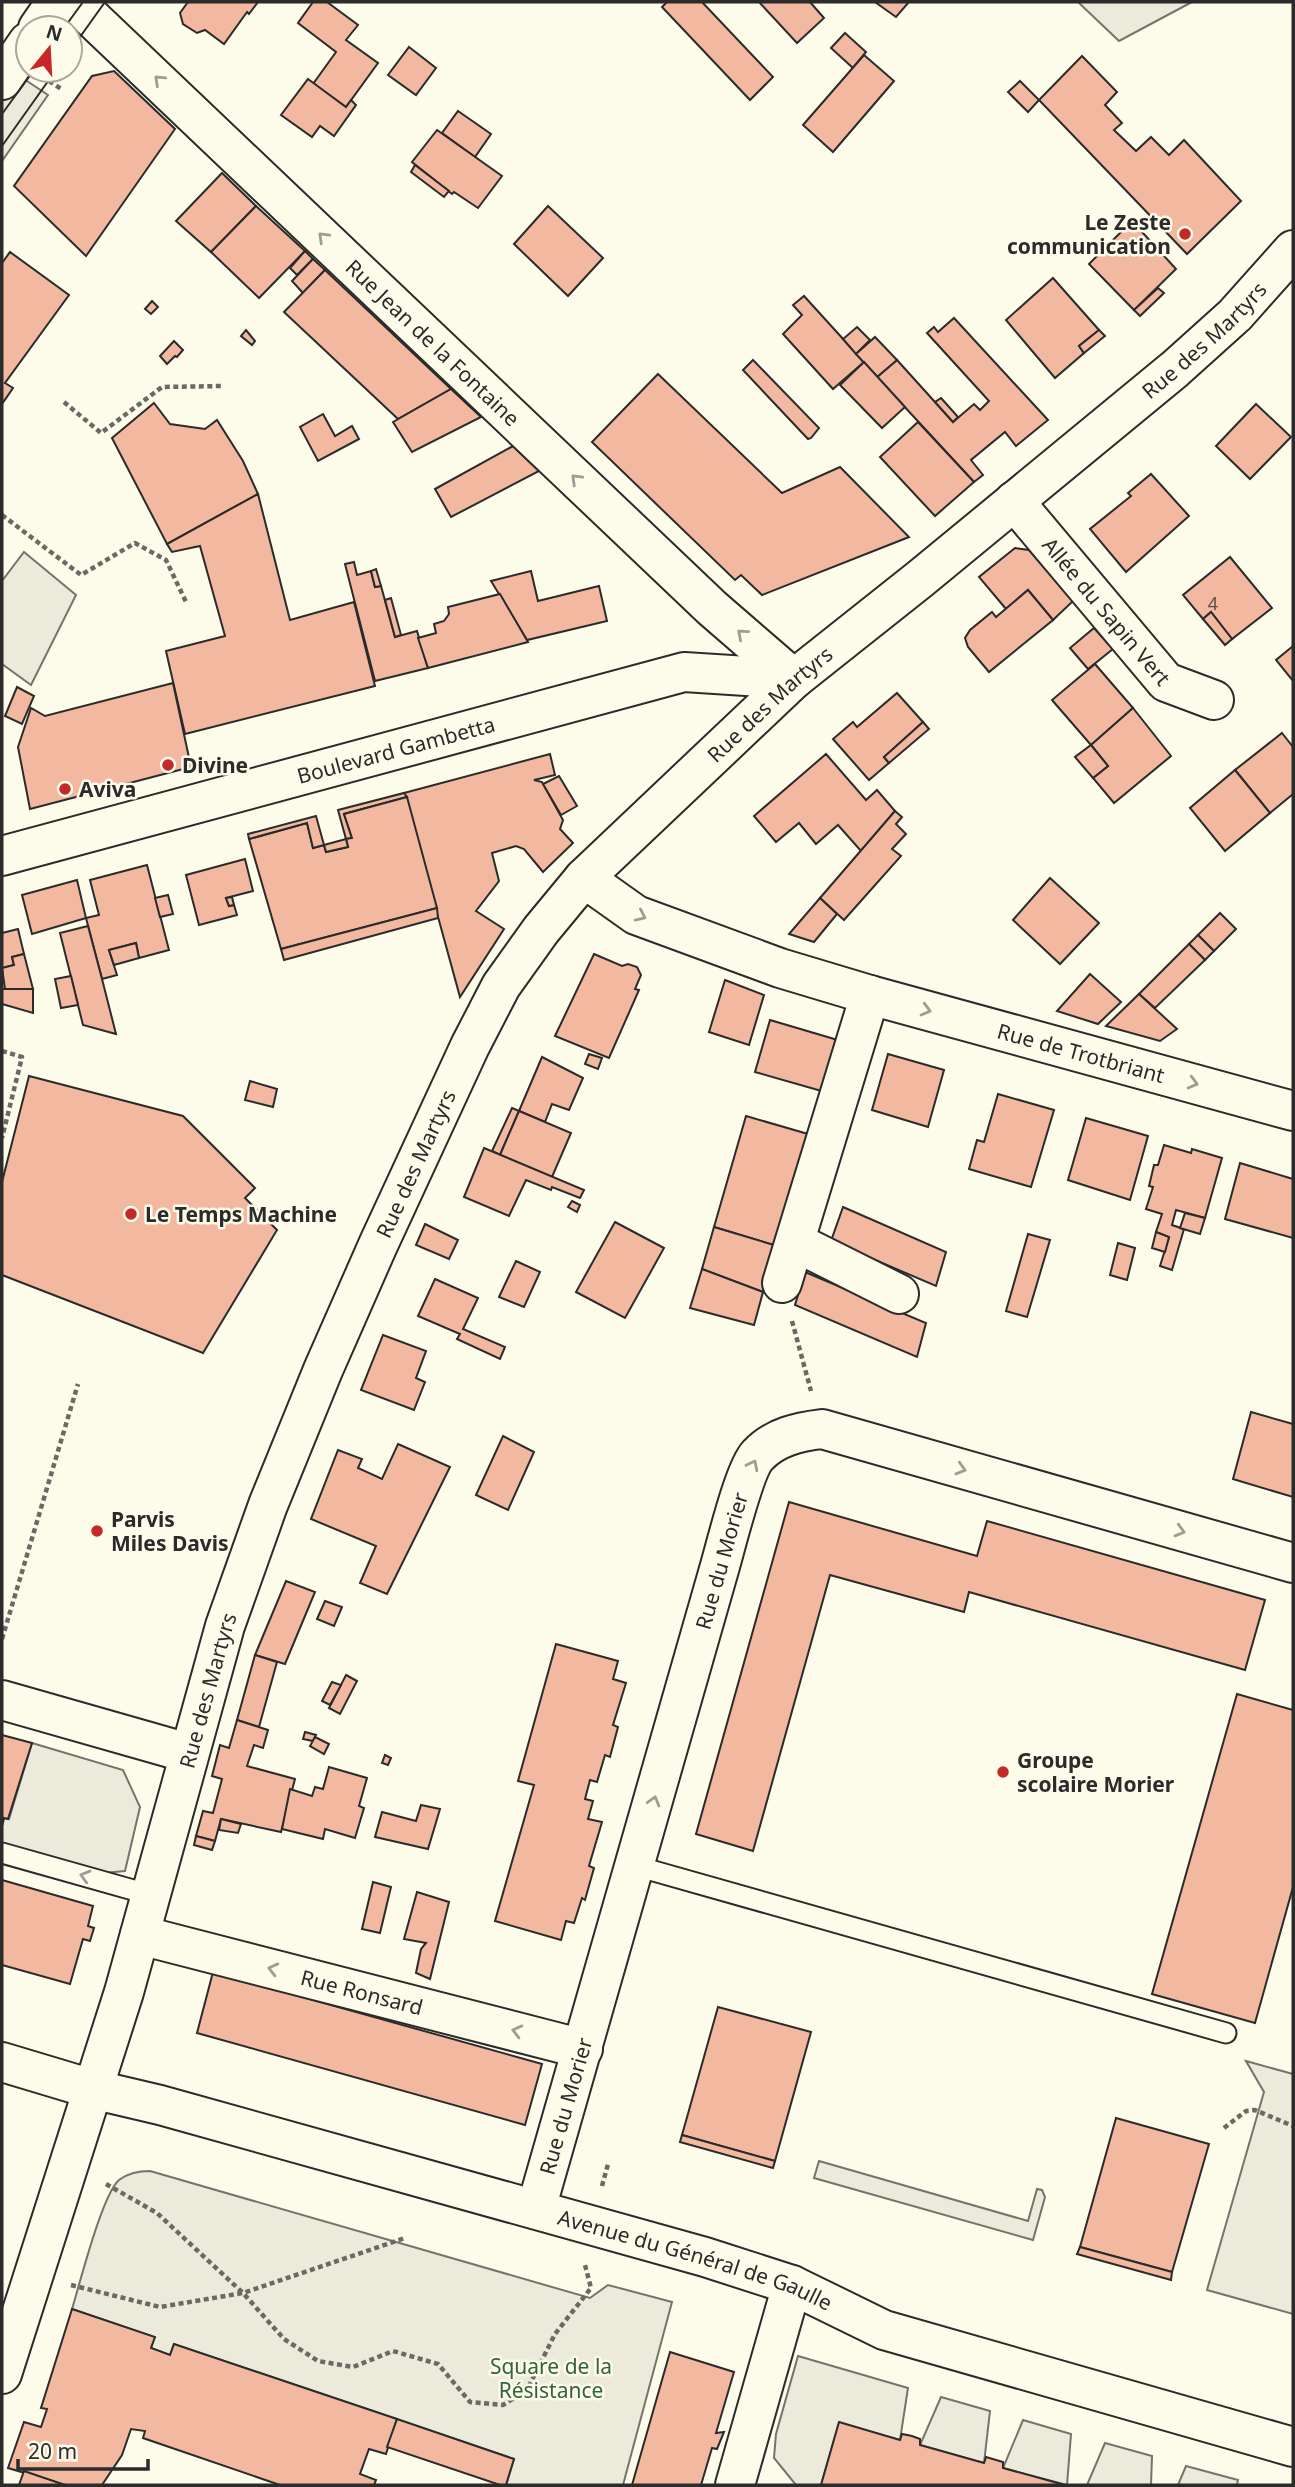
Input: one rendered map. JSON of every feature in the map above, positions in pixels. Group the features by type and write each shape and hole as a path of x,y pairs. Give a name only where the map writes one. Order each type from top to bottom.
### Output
{"street":[{"name":"Rue Jean de la Fontaine","path":"75,2 712,608 794,679"},
{"path":"2,80 14,62"},
{"name":"Rue des Martyrs","path":"2,2374 140,1935 225,1626 268,1505 378,1245 470,1045 501,986 541,930 584,878 794,679 1175,369 1225,324 1293,250"},
{"name":"Allée du Sapin Vert","path":"1014,501 1166,682 1214,700"},
{"name":"Boulevard Gambetta","path":"2,856 684,672 794,679"},
{"name":"Rue de Trotbriant","path":"584,878 636,915 780,968 1293,1111"},
{"path":"782,1283 870,995"},
{"path":"795,1242 899,1294"},
{"name":"Rue du Morier","path":"537,2209 748,1474 756,1456 776,1441 798,1432 821,1429 1293,1563"},
{"path":"2,1700 188,1753"},
{"name":"Rue Ronsard","path":"140,1935 583,2049"},
{"name":"Avenue du Général de Gaulle","path":"2,2062 93,2090 160,2105 705,2257 792,2285 884,2330 1293,2447"},
{"path":"745,2480 792,2285"}],"lane":[{"path":"2,1853 151,1895"},
{"path":"636,1866 1226,2033"}],"path":[{"path":"64,402 101,433 163,387 222,386"},
{"path":"2,514 81,575 135,543 166,560 187,604"},
{"path":"2,1051 22,1057 2,1138"},
{"path":"782,1283 821,1429"},
{"path":"2,1639 78,1384"},
{"path":"1223,2128 1246,2111 1255,2110 1293,2126"},
{"path":"63,2183 94,2194 98,2180 157,2213 243,2293 284,2339 318,2361 353,2367 393,2351 438,2364 470,2402 503,2405 527,2390 555,2334 591,2288 582,2255 608,2164"},
{"path":"34,2274 160,2307 243,2293 405,2238"}],"green space":[{"path":"1078,2 1192,2 1119,41"},
{"path":"14,80 14,84 32,84 48,95 2,161 2,97"},
{"path":"24,552 76,595 31,685 2,664 2,581"},
{"path":"32,1743 123,1770 140,1807 125,1871 92,1874 2,1847 4,1818 9,1819"},
{"path":"1246,2061 1293,2074 1293,2314 1207,2290 1264,2092"},
{"path":"819,2161 1028,2221 1037,2189 1042,2190 1045,2197 1033,2240 814,2178"},
{"name":"Square de la Résistance","path":"150,2171 590,2298 608,2285 672,2302 623,2485 506,2485 514,2459 174,2344 170,2355 151,2348 154,2337 72,2309 99,2221 112,2189 126,2176"},
{"path":"798,2356 908,2388 900,2440 839,2423 821,2485 796,2485 774,2458 776,2434"},
{"path":"941,2397 990,2411 984,2463 920,2445"},
{"path":"1023,2420 1071,2434 1067,2485 1003,2468"},
{"path":"1105,2443 1152,2456 1151,2485 1087,2485"},
{"path":"1186,2466 1238,2480 1237,2485 1178,2485"}],"building":[{"path":"188,2 258,2 249,14 247,12 224,44 205,30 197,33 183,24 180,13"},
{"path":"313,2 327,2 358,25 346,40 378,63 346,107 313,84 336,52 298,23"},
{"path":"667,2 702,2 773,77 750,100 662,7"},
{"path":"759,2 810,2 824,18 797,43"},
{"path":"875,2 909,2 896,17"},
{"path":"845,33 866,52 853,68 831,48"},
{"path":"409,47 436,68 416,95 388,75"},
{"path":"864,55 894,81 833,152 803,125"},
{"path":"1082,56 1117,92 1105,105 1122,123 1114,130 1136,151 1151,137 1169,155 1184,140 1241,201 1187,254 1039,100"},
{"path":"114,71 175,129 86,256 14,186 92,76"},
{"path":"308,79 346,107 351,100 356,105 334,136 320,126 312,137 281,115"},
{"path":"1020,81 1039,100 1028,112 1008,92"},
{"path":"458,111 491,134 475,157 442,133"},
{"path":"437,130 502,176 478,208 454,192 452,194 412,162"},
{"path":"415,165 449,191 444,197 411,172"},
{"path":"222,173 256,206 211,252 176,221"},
{"path":"256,206 305,251 259,298 211,252"},
{"path":"548,206 603,258 568,296 514,244"},
{"path":"1132,221 1176,269 1134,310 1089,264"},
{"path":"305,251 313,259 297,275 290,268"},
{"path":"10,252 69,295 5,383 13,388 2,404 2,263"},
{"path":"313,259 325,270 303,293 292,281"},
{"path":"325,270 451,389 398,419 284,312"},
{"path":"1053,278 1099,330 1079,346 1084,353 1055,378 1006,320"},
{"path":"1158,288 1164,293 1140,316 1134,310"},
{"path":"804,296 864,362 833,389 783,334 802,315 793,305"},
{"path":"152,301 158,307 151,314 145,309"},
{"path":"954,318 1048,420 1016,446 1005,432 971,460 983,475 974,482 877,377 897,360 953,422 974,404 980,410 989,401 927,333 934,327 938,332"},
{"path":"857,327 870,340 856,354 843,339"},
{"path":"246,330 255,341 252,345 241,336"},
{"path":"1099,330 1105,336 1084,353 1079,346"},
{"path":"875,337 897,360 877,377 856,354"},
{"path":"174,341 183,350 167,364 160,356"},
{"path":"753,360 819,428 811,438 808,439 743,370"},
{"path":"864,362 905,407 882,428 840,385"},
{"path":"658,374 782,493 840,467 909,537 762,595 741,575 735,580 592,442"},
{"path":"451,389 481,417 412,452 393,422"},
{"path":"941,398 958,417 953,422 935,402"},
{"path":"154,403 170,424 205,429 217,420 243,461 258,494 167,544 112,438"},
{"path":"1256,404 1291,437 1250,479 1216,446"},
{"path":"323,414 335,436 352,426 359,439 318,461 300,427"},
{"path":"918,422 974,482 935,516 880,457"},
{"path":"513,446 539,471 451,517 435,489"},
{"path":"1151,474 1189,516 1126,572 1090,529 1131,496 1128,493"},
{"path":"258,494 290,620 354,602 375,686 185,734 166,651 225,636 200,546 172,552 167,544"},
{"path":"1015,548 1029,550 1073,601 1053,620 1028,590 1006,609 979,577"},
{"path":"1230,557 1272,608 1232,639 1211,612 1203,619 1183,595"},
{"path":"354,562 357,575 371,571 375,587 381,586 395,637 417,631 428,668 375,681 345,564"},
{"path":"376,569 381,586 375,587 371,571"},
{"path":"531,571 538,601 599,586 607,621 527,640 491,581"},
{"path":"1028,590 1053,620 989,672 968,647 965,638 970,630 992,612 996,617"},
{"path":"500,594 528,642 428,668 418,638 436,633 434,624 444,621 449,614 448,607"},
{"path":"391,598 401,635 395,637 385,600"},
{"path":"1211,612 1232,639 1225,645 1203,619"},
{"path":"1094,628 1113,649 1088,669 1070,648"},
{"path":"1293,646 1293,681 1276,660"},
{"path":"1095,664 1133,708 1091,745 1052,700"},
{"path":"173,683 191,767 30,809 18,747 31,708 45,716"},
{"path":"17,687 34,696 22,724 5,716"},
{"path":"897,693 923,722 884,757 889,763 869,780 833,739 853,722 857,727"},
{"path":"1133,708 1171,756 1114,803 1093,778 1108,766 1091,745"},
{"path":"923,722 929,729 889,763 884,757"},
{"path":"1282,733 1293,747 1293,794 1270,813 1235,770"},
{"path":"1091,745 1108,766 1093,778 1075,757"},
{"path":"550,754 555,775 534,780 542,782 563,820 560,829 573,843 543,872 524,849 516,846 492,853 499,881 476,911 504,929 460,997 404,793"},
{"path":"826,754 866,800 877,790 895,811 861,851 838,825 816,844 799,823 776,842 754,816"},
{"path":"1235,770 1270,813 1225,851 1190,808"},
{"path":"559,776 577,806 561,815 543,784"},
{"path":"404,793 407,797 344,814 352,838 346,839 338,810"},
{"path":"407,797 437,908 281,949 249,839 307,823 313,848 324,845 326,852 348,847 346,839 352,838 344,814"},
{"path":"895,811 902,817 896,824 906,834 892,849 901,856 844,920 820,898"},
{"path":"316,816 324,845 313,848 307,823 249,839 248,834"},
{"path":"346,839 348,847 326,852 324,845"},
{"path":"245,859 253,891 226,898 229,906 234,905 237,915 199,925 186,875"},
{"path":"147,865 169,950 139,958 136,943 109,950 117,975 102,979 86,918 99,915 90,880"},
{"path":"1050,878 1099,923 1060,964 1013,920"},
{"path":"77,880 86,918 32,934 22,895"},
{"path":"168,895 173,914 160,917 155,898"},
{"path":"232,897 234,905 229,906 226,898"},
{"path":"820,898 837,914 814,942 789,934"},
{"path":"437,908 438,918 284,960 281,949"},
{"path":"1220,913 1236,929 1214,951 1198,935"},
{"path":"88,926 116,1034 83,1025 60,933"},
{"path":"18,929 24,954 12,957 14,965 2,968 2,933"},
{"path":"1198,935 1214,951 1205,960 1189,944"},
{"path":"136,943 139,958 114,965 109,950"},
{"path":"1189,944 1205,960 1155,1008 1139,994"},
{"path":"24,954 33,989 5,989 2,968 14,965 12,957"},
{"path":"594,954 622,966 628,964 637,967 641,975 635,989 639,990 609,1058 555,1036"},
{"path":"1090,974 1121,1002 1098,1024 1057,1011"},
{"path":"71,976 78,1005 61,1008 55,979"},
{"path":"725,980 764,995 749,1045 709,1032"},
{"path":"2,989 33,989 33,1013 2,1004"},
{"path":"1139,994 1177,1029 1160,1041 1106,1026"},
{"path":"770,1020 841,1041 825,1092 755,1072"},
{"path":"589,1054 602,1058 598,1069 585,1064"},
{"path":"888,1054 944,1070 928,1127 872,1110"},
{"path":"542,1057 583,1078 569,1110 552,1104 545,1122 519,1111"},
{"name":"Le Temps Machine","path":"29,1076 183,1116 255,1188 245,1198 277,1230 203,1353 2,1275 2,1182"},
{"path":"250,1081 277,1089 273,1107 245,1100"},
{"path":"998,1094 1054,1110 1031,1187 969,1169 977,1140 984,1142"},
{"path":"512,1108 519,1111 500,1155 492,1151"},
{"path":"519,1111 571,1133 552,1177 500,1155"},
{"path":"746,1116 808,1134 777,1246 714,1227"},
{"path":"1086,1118 1148,1136 1130,1200 1068,1180"},
{"path":"1164,1145 1191,1153 1192,1149 1222,1158 1205,1218 1176,1210 1172,1225 1184,1229 1172,1270 1160,1266 1169,1237 1156,1232 1162,1214 1146,1209 1153,1187 1149,1186 1154,1165 1158,1165"},
{"path":"484,1148 584,1190 580,1198 526,1180 509,1216 464,1197"},
{"path":"1240,1163 1293,1179 1293,1238 1225,1219"},
{"path":"572,1201 580,1205 577,1212 568,1207"},
{"path":"843,1207 946,1252 936,1286 831,1241"},
{"path":"1185,1213 1205,1218 1200,1234 1180,1228"},
{"path":"615,1222 664,1248 625,1318 576,1292"},
{"path":"425,1224 458,1240 449,1259 416,1245"},
{"path":"714,1227 777,1246 763,1292 702,1269"},
{"path":"1156,1232 1169,1237 1165,1252 1152,1248"},
{"path":"1028,1234 1050,1240 1027,1317 1006,1311"},
{"path":"1118,1243 1135,1248 1127,1280 1110,1275"},
{"path":"516,1261 540,1272 524,1307 499,1297"},
{"path":"702,1269 763,1292 754,1325 690,1308"},
{"path":"805,1272 926,1323 917,1357 795,1305"},
{"path":"435,1279 478,1298 463,1329 505,1347 500,1359 457,1339 460,1334 418,1316"},
{"path":"383,1335 426,1351 416,1378 425,1382 414,1410 361,1390"},
{"path":"1251,1412 1293,1424 1293,1497 1233,1479"},
{"path":"503,1436 534,1452 508,1510 476,1495"},
{"path":"398,1444 450,1467 387,1594 360,1583 376,1546 311,1519 338,1450 362,1459 358,1468 382,1479"},
{"path":"789,1502 977,1556 987,1521 1265,1600 1245,1670 969,1592 964,1612 830,1575 753,1851 696,1834"},
{"path":"286,1581 315,1592 285,1664 255,1655"},
{"path":"325,1601 342,1607 334,1626 317,1619"},
{"path":"556,1644 618,1661 613,1679 626,1683 613,1725 618,1727 610,1757 605,1755 597,1782 590,1780 585,1799 593,1801 588,1819 602,1822 589,1866 594,1868 585,1900 582,1898 574,1923 566,1921 561,1940 495,1921 534,1785 518,1781"},
{"path":"255,1655 277,1662 259,1727 237,1720"},
{"path":"346,1675 357,1681 340,1714 329,1708"},
{"path":"332,1682 341,1685 330,1705 322,1701"},
{"path":"1237,1694 1293,1710 1293,1887 1255,2023 1152,1994"},
{"path":"237,1720 268,1730 263,1748 254,1745 247,1766 295,1779 281,1832 221,1819 215,1841 196,1836 203,1811 213,1813 222,1779 212,1776 220,1745 229,1748"},
{"path":"305,1732 316,1735 313,1741 303,1739"},
{"path":"2,1735 32,1743 8,1819 4,1818 2,1826"},
{"path":"315,1737 329,1744 324,1754 310,1746"},
{"path":"385,1755 391,1758 388,1765 382,1763"},
{"path":"329,1767 367,1778 359,1806 364,1808 355,1838 325,1829 323,1839 282,1829 290,1789 312,1796 315,1787 323,1789"},
{"path":"421,1805 440,1809 428,1849 375,1837 382,1812 416,1821"},
{"path":"221,1819 241,1824 238,1833 219,1830"},
{"path":"196,1836 215,1841 212,1850 194,1845"},
{"path":"2,1880 93,1906 88,1926 94,1928 90,1941 83,1939 70,1984 2,1965"},
{"path":"373,1882 391,1887 380,1933 362,1929"},
{"path":"417,1892 449,1902 430,1979 416,1973 421,1949 426,1943 404,1939"},
{"path":"213,1972 542,2064 525,2125 197,2033"},
{"path":"718,2007 811,2032 775,2161 682,2135"},
{"path":"1116,2118 1209,2144 1172,2272 1080,2247"},
{"path":"682,2135 775,2161 773,2168 680,2142"},
{"path":"1080,2247 1172,2272 1171,2280 1077,2254"},
{"path":"72,2309 155,2337 151,2348 170,2355 174,2344 397,2419 386,2454 369,2449 360,2474 376,2480 374,2485 280,2485 143,2438 145,2431 131,2429 122,2455 102,2485 65,2485 8,2468 24,2422 41,2427 47,2409 41,2408"},
{"path":"670,2352 734,2372 716,2433 724,2432 717,2449 712,2448 701,2485 632,2485"},
{"path":"397,2419 514,2459 506,2485 387,2447"},
{"path":"839,2422 900,2440 902,2434 912,2436 920,2439 920,2445 984,2463 986,2457 1003,2462 1003,2468 1065,2485 821,2485"},
{"path":"24,2471 65,2485 19,2485"}],"tram line":[{"path":"74,14 83,2"},
{"path":"84,31 105,2"},
{"path":"2,114 24,84"},
{"path":"2,146 46,84"}],"place":[{"name":"Le Zeste communication","path":"1185,234"},
{"name":"Divine","path":"168,765"},
{"name":"Aviva","path":"65,789"},
{"name":"Le Temps Machine","path":"131,1214"},
{"name":"Parvis Miles Davis","path":"97,1531"},
{"name":"Groupe scolaire Morier","path":"1003,1772"}]}
